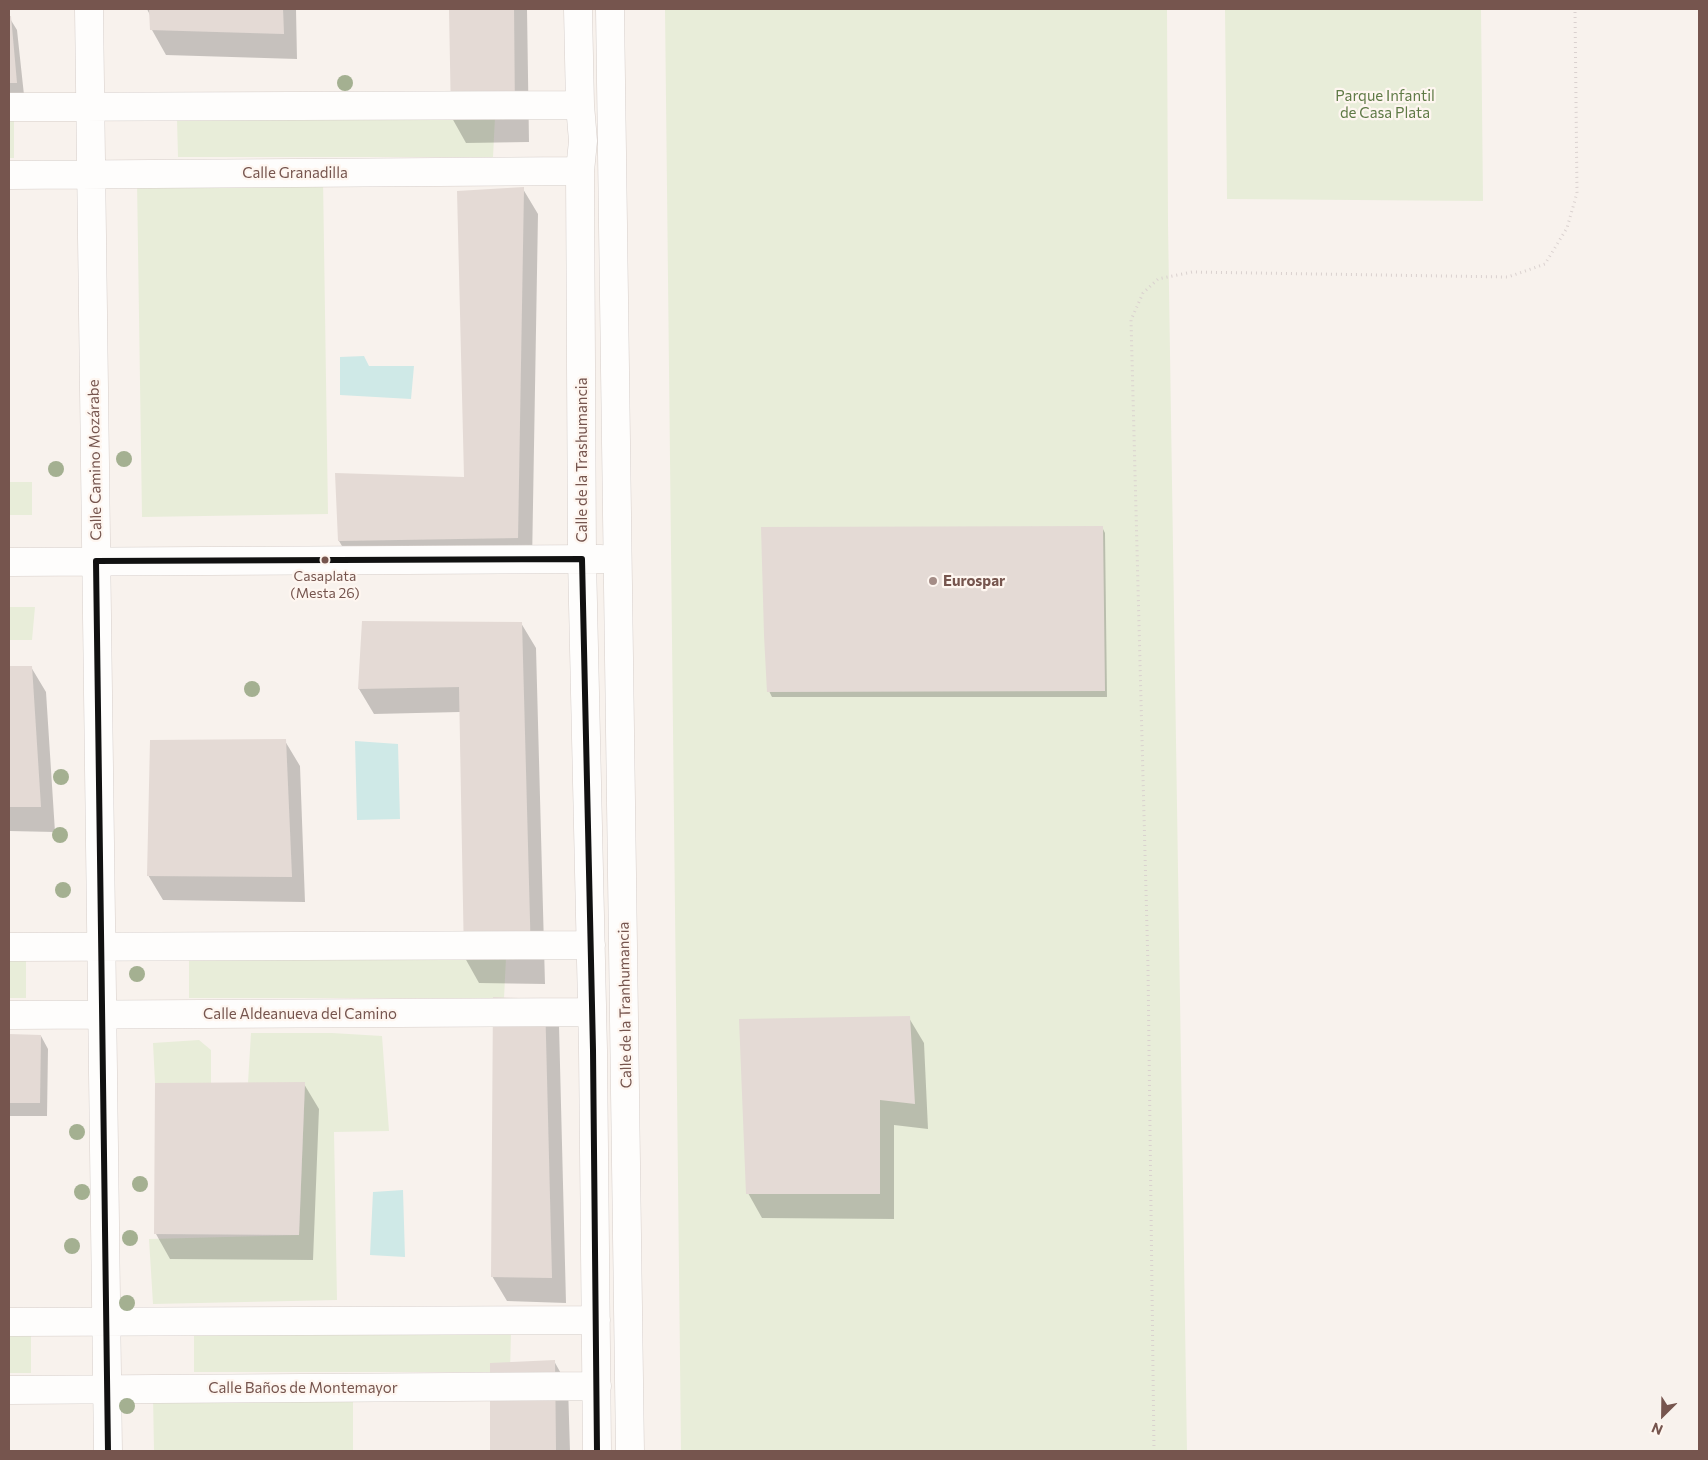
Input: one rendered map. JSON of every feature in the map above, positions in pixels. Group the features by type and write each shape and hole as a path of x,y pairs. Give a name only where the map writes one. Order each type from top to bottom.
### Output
{"street":[{"name":"Calle Camino Mozárabe","path":"89,9 108,1451"},
{"name":"Calle de la Trashumancia","path":"578,9 580,105 583,142 580,171 582,558 591,945 597,1451"},
{"path":"9,562 617,559 610,9"},
{"path":"9,107 580,105"},
{"name":"Calle Granadilla","path":"9,175 580,171"},
{"name":"Calle de la Tranhumancia","path":"617,559 627,1142 630,1451"},
{"path":"9,947 591,945"},
{"name":"Calle Aldeanueva del Camino","path":"9,1015 591,1012"},
{"path":"9,1322 596,1320"},
{"name":"Calle Baños de Montemayor","path":"9,1390 597,1386"}],"path":[{"path":"1154,1451 1148,967 1132,320 1143,293 1158,279 1192,272 1508,277 1545,264 1567,228 1577,193 1575,9"}],"green space":[{"path":"665,9 1167,9 1168,224 1187,1451 681,1451"},
{"name":"Parque Infantil de Casa Plata","path":"1225,9 1481,9 1483,201 1227,199"},
{"path":"495,118 493,157 178,157 177,119"},
{"path":"9,119 14,119 14,158 9,158"},
{"path":"323,178 328,514 142,517 137,181"},
{"path":"9,482 32,482 32,515 9,515"},
{"path":"9,607 35,607 32,640 9,640"},
{"path":"506,959 504,998 189,998 189,960"},
{"path":"9,960 26,960 26,998 9,998"},
{"path":"251,1033 332,1033 382,1036 389,1131 334,1132 337,1300 153,1304 149,1239 299,1235 305,1083 248,1083"},
{"path":"199,1040 211,1050 211,1083 155,1083 153,1043"},
{"path":"511,1333 510,1372 194,1372 194,1335"},
{"path":"9,1334 31,1334 31,1373 9,1373"},
{"path":"153,1395 353,1395 353,1451 154,1451"}],"water":[{"path":"364,356 369,366 414,366 411,399 340,395 340,357"},
{"path":"355,741 398,744 400,819 357,820"},
{"path":"403,1190 405,1257 370,1255 373,1192"}],"building":[{"path":"149,9 283,9 284,34 150,30"},
{"path":"449,9 514,9 515,118 451,118"},
{"path":"9,16 11,16 17,83 9,83"},
{"path":"524,187 518,538 338,541 335,473 464,477 457,191"},
{"name":"Eurospar","path":"1103,526 1105,691 767,692 761,527"},
{"path":"362,621 522,622 531,959 464,959 459,687 358,689"},
{"path":"9,666 32,666 41,807 9,807"},
{"path":"286,739 292,877 147,876 150,740"},
{"path":"493,997 545,999 552,1278 491,1277"},
{"path":"910,1016 915,1104 880,1100 880,1194 746,1194 739,1019"},
{"path":"9,1034 41,1035 40,1103 9,1103"},
{"path":"305,1082 299,1235 154,1234 155,1083"},
{"path":"555,1360 556,1451 490,1451 490,1363"}],"transit line":[{"path":"108,1451 96,561 582,559 593,1050 597,1451"}],"place":[{"name":"Casaplata (Mesta 26)","path":"325,560"},
{"name":"Eurospar","path":"933,581"}]}
